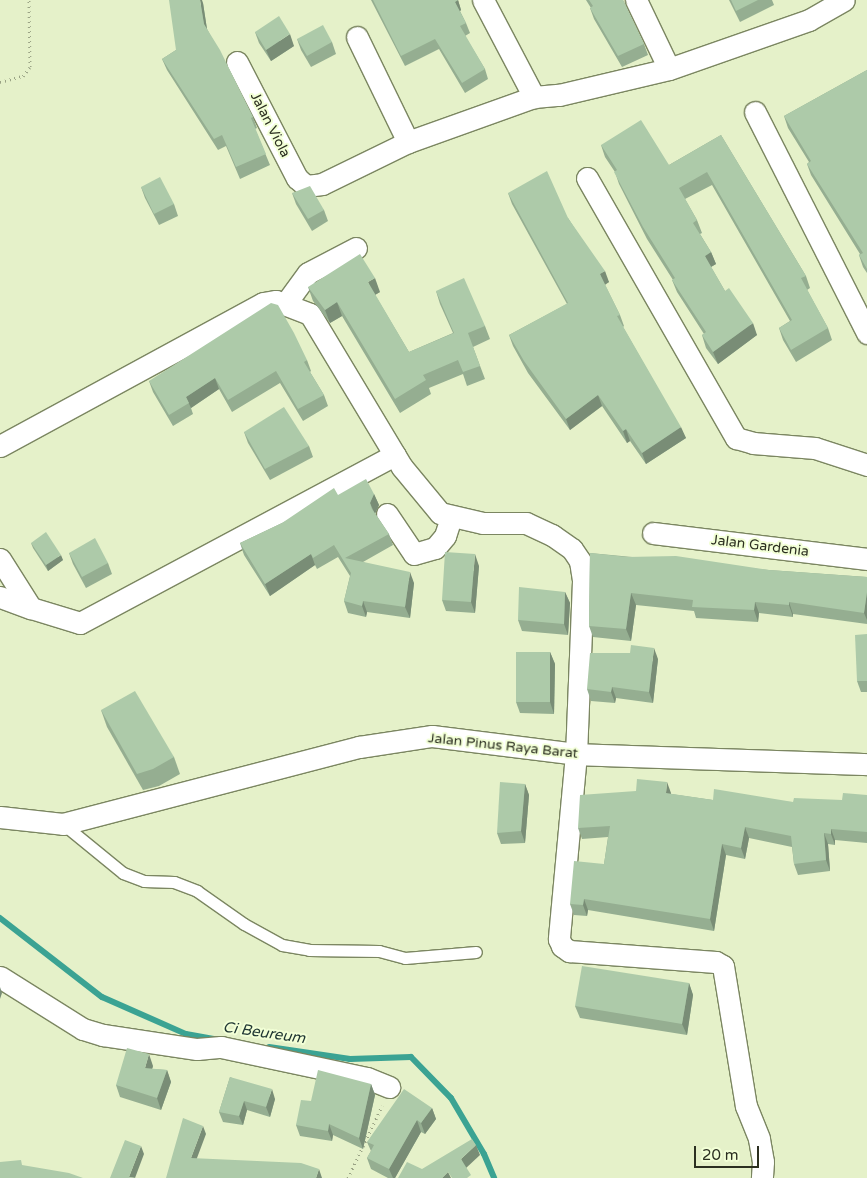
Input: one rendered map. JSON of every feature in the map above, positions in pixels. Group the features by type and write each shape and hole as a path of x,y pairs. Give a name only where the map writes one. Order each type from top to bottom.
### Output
{"street":[{"path":"483,0 534,97"},
{"path":"636,0 669,70"},
{"path":"357,37 408,142 534,97 559,95 669,70 821,6 844,0"},
{"name":"Jalan Viola","path":"238,62 297,178 306,186 322,184 408,142"},
{"path":"755,112 867,333"},
{"path":"587,178 736,438 815,448 867,465"},
{"path":"286,303 308,273 356,248"},
{"path":"0,446 263,303 276,300 310,314 395,455 440,512 451,517 483,523 526,524 552,535 572,550 580,561 583,582 576,754 559,939 562,946 569,951 716,962 723,966 746,1106 759,1139 763,1162 762,1178"},
{"path":"0,597 80,623 395,455"},
{"path":"387,514 414,554 435,548 445,536 451,517"},
{"name":"Jalan Gardenia","path":"653,533 867,559"},
{"path":"0,559 31,608"},
{"name":"Jalan Pinus Raya Barat","path":"0,817 64,824 359,747 432,736 576,754 867,764"},
{"path":"0,977 83,1029 103,1035 197,1049 221,1047 367,1078 389,1087"}],"lane":[{"path":"64,824 123,873 144,881 174,882 198,891 244,924 282,945 309,950 379,951 405,958 476,952"}],"path":[{"path":"0,82 23,76 30,67 29,0"},
{"path":"348,1178 389,1087"}],"building":[{"path":"169,0 200,0 204,24 220,50 253,117 251,118 266,154 236,167 222,135 214,139 162,59 176,50"},
{"path":"373,0 458,0 455,2 466,23 460,26 485,69 462,83 435,39 401,56"},
{"path":"589,0 623,0 644,44 618,56 590,8 593,6"},
{"path":"731,0 758,0 736,11"},
{"path":"279,16 290,34 266,50 255,32"},
{"path":"323,25 332,42 307,56 297,39"},
{"path":"867,70 867,269 859,255 863,253 807,164 811,161 784,116"},
{"path":"641,120 669,165 721,135 806,276 801,278 828,328 791,350 779,328 792,320 707,172 679,188 697,220 693,223 711,252 705,256 725,291 729,288 753,323 713,352 702,335 706,332 672,280 675,278 643,227 614,172 617,170 601,145"},
{"path":"547,171 568,218 605,271 600,274 620,315 617,316 681,427 642,453 626,429 623,431 598,395 566,419 524,361 509,335 568,303 508,193"},
{"path":"160,177 174,204 154,214 141,187"},
{"path":"310,186 324,210 308,219 292,193"},
{"path":"360,254 375,278 368,282 409,352 454,333 436,291 464,278 485,326 468,333 480,366 463,372 458,360 423,375 426,380 395,399 337,302 325,310 308,287"},
{"path":"271,303 278,305 307,360 304,362 324,395 298,409 276,371 228,400 215,378 186,397 189,403 169,415 149,381"},
{"path":"284,407 309,446 265,469 244,432"},
{"path":"366,479 374,494 370,503 372,509 389,534 345,558 410,572 405,607 363,601 362,606 344,601 351,573 334,545 313,558 311,554 265,584 240,543 282,523 334,488 338,495"},
{"path":"46,532 61,555 46,565 31,543"},
{"path":"95,538 108,563 82,577 69,553"},
{"path":"445,552 475,554 471,602 442,600"},
{"path":"590,553 627,557 676,556 769,570 867,577 864,613 789,602 789,605 755,602 754,610 692,607 693,600 631,593 626,629 589,626"},
{"path":"519,587 565,592 564,624 518,620"},
{"path":"867,634 867,681 857,681 855,635"},
{"path":"631,645 654,648 649,692 612,687 611,692 587,689 590,653 630,653"},
{"path":"516,652 550,652 550,702 516,702"},
{"path":"135,691 174,757 153,769 137,774 101,710"},
{"path":"637,779 667,782 666,793 713,800 714,789 793,802 794,798 842,800 843,793 867,795 867,832 831,829 831,834 824,833 826,860 794,864 791,836 745,827 741,848 722,844 710,919 584,899 583,905 570,904 574,861 604,864 610,826 578,828 580,795 636,791"},
{"path":"500,782 525,784 521,831 497,833"},
{"path":"582,966 689,983 682,1024 575,1006"},
{"path":"127,1048 149,1054 145,1068 167,1070 157,1098 116,1085"},
{"path":"318,1070 371,1084 359,1138 329,1124 328,1131 296,1125 301,1100 311,1101"},
{"path":"230,1077 272,1089 266,1107 244,1101 239,1116 219,1112"},
{"path":"404,1089 432,1108 421,1123 417,1120 389,1169 367,1158 374,1145 367,1142"},
{"path":"183,1118 203,1126 191,1158 301,1163 319,1169 316,1178 166,1178"},
{"path":"472,1139 476,1145 461,1159 471,1175 467,1178 452,1178 448,1172 442,1178 398,1178 407,1162 422,1169"},
{"path":"125,1140 141,1146 129,1177 136,1178 110,1178"},
{"path":"21,1160 22,1165 69,1173 83,1178 0,1178 0,1162"}],"waterway":[{"name":"Ci Beureum","path":"0,918 102,997 186,1034 214,1039"},
{"name":"Ci Beureum","path":"269,1047 350,1059 411,1057 451,1098 484,1154 494,1178"}]}
